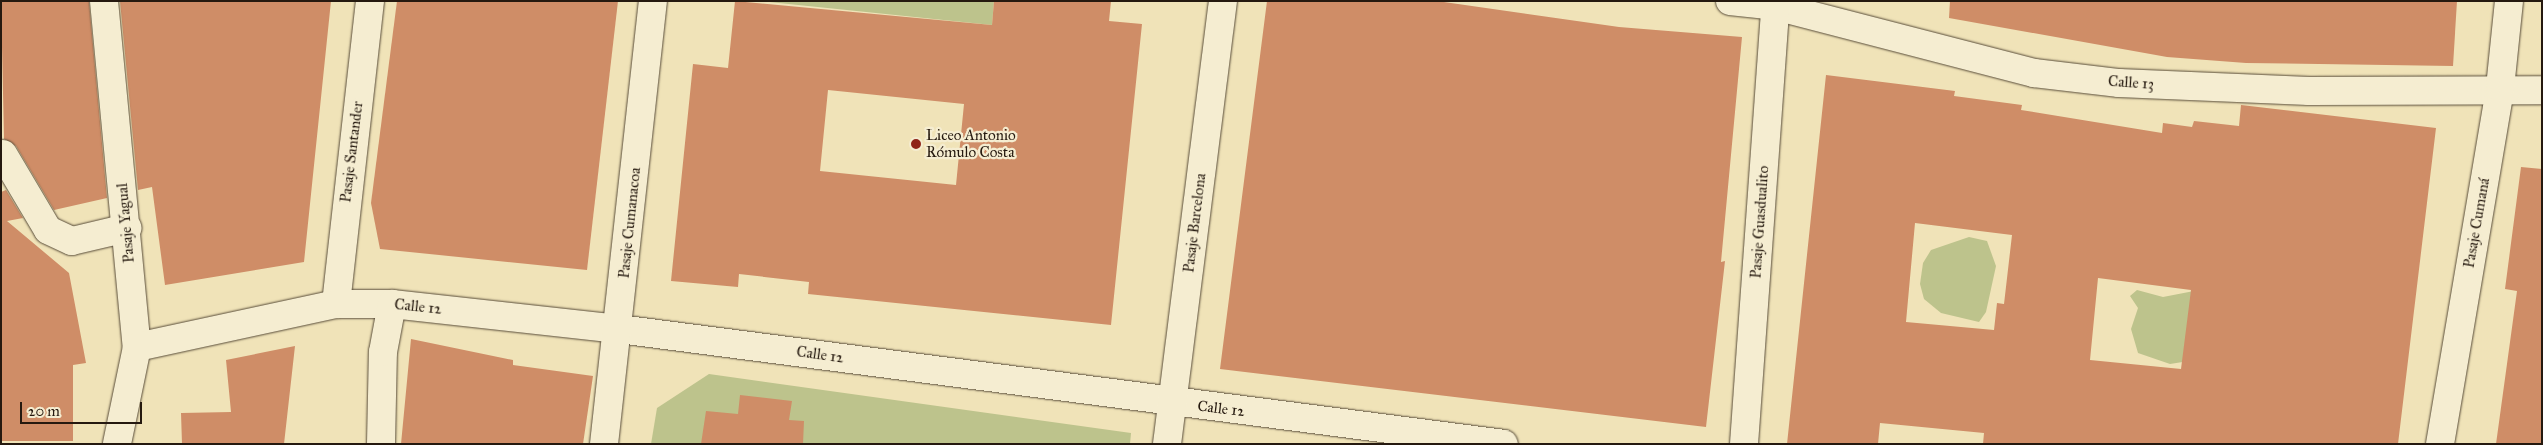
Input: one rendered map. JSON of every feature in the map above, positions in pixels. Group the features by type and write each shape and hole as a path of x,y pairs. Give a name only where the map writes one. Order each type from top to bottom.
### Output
{"street":[{"name":"Pasaje Yagual","path":"104,1 137,347 117,444"},
{"name":"Pasaje Santander","path":"336,304 370,1"},
{"name":"Pasaje Cumanacoa","path":"604,444 619,328 653,1"},
{"name":"Pasaje Barcelona","path":"1167,444 1223,1"},
{"name":"Calle 13","path":"1730,1 1776,4 2043,74 2119,83 2309,91 2500,88 2542,90"},
{"name":"Pasaje Cumaná","path":"2440,444 2500,88 2509,1"},
{"name":"Pasaje Guasdualito","path":"1744,444 1776,4"},
{"path":"3,154 48,230 72,241 127,228"},
{"name":"Calle 12","path":"137,347 336,304 392,304 619,328 1172,403 1504,444"},
{"path":"381,444 383,352 392,304"}],"green space":[{"path":"759,1 994,1 992,25"},
{"path":"1969,237 1987,241 1996,266 1986,312 1979,322 1941,313 1924,299 1920,284 1923,263 1931,250"},
{"path":"2137,290 2163,297 2194,291 2189,361 2170,364 2138,353 2131,329 2138,308 2130,296"},
{"path":"709,374 1131,433 1130,444 651,444 657,408"}],"building":[{"path":"1,1 89,1 107,198 54,210 16,146 4,139"},
{"path":"120,1 331,1 304,262 165,285 152,187 138,190"},
{"path":"397,1 618,1 587,270 380,249 371,203"},
{"name":"Liceo Antonio Rómulo Costa","path":"735,1 992,25 994,1 1111,1 1109,21 1142,24 1111,325 808,294 809,282 739,274 738,287 671,281 693,64 728,68","holes":["828,90 964,104 956,185 820,171"]},
{"path":"1267,1 1437,1 1619,27 1742,37 1721,262 1725,261 1706,427 1220,369"},
{"path":"1950,1 2457,1 2453,66 2246,63 2167,57 1949,18"},
{"path":"1826,75 1955,91 1954,96 2022,105 2021,110 2162,133 2163,123 2192,127 2194,121 2239,126 2241,105 2436,128 2398,444 1983,444 1984,433 1880,423 1878,444 1787,444","holes":["1915,223 2012,235 2004,304 1997,303 1994,330 1906,322","2098,278 2191,290 2181,369 2090,360"]},
{"path":"2521,167 2542,169 2542,444 2496,444 2517,291 2505,289"},
{"path":"6,190 23,218 7,221 69,273 86,363 73,365 73,441 1,441 1,192"},
{"path":"411,339 513,360 513,365 593,376 583,444 401,444"},
{"path":"295,346 284,444 182,444 181,413 231,412 226,360"},
{"path":"740,395 792,401 789,420 804,421 803,444 701,444 706,411 738,414"}],"place":[{"name":"Liceo Antonio Rómulo Costa","path":"916,144"}]}
